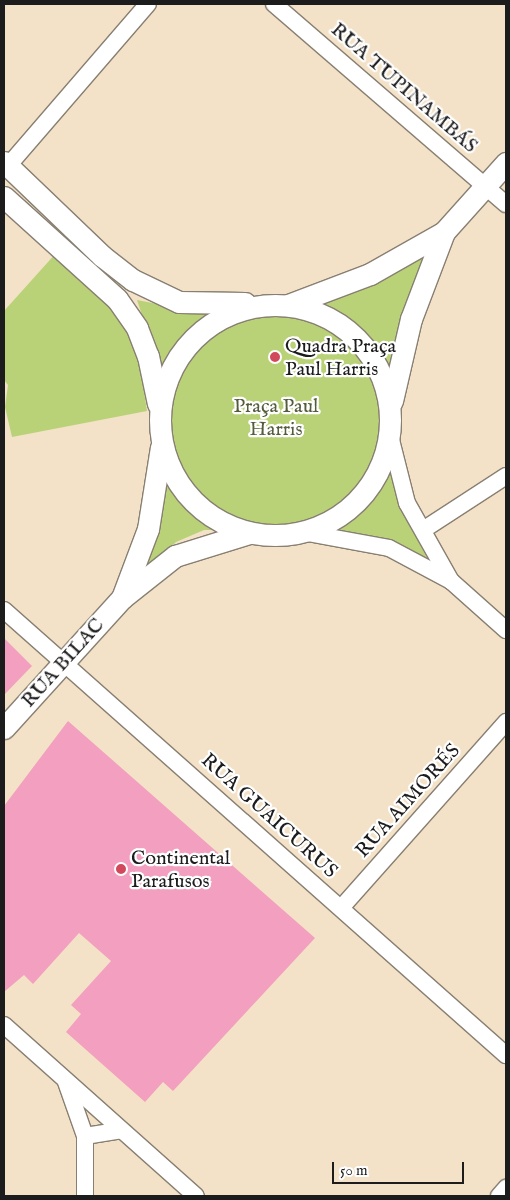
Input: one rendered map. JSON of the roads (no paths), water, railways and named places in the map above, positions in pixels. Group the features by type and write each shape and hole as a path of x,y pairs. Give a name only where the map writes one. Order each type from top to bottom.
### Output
{"street":[{"path":"148,4 6,164 102,256 133,280 155,293 179,302 266,303 302,306 335,320 363,344 382,375 407,503 451,581"},
{"name":"RUA TUPINAMBÁS","path":"274,4 506,204"},
{"path":"288,305 370,274 444,232 506,163"},
{"path":"4,197 117,299 136,328 148,356 161,417"},
{"path":"266,303 230,312 199,331 176,359 162,393 162,439 168,464 187,495 215,519 249,533 280,535 320,527 351,508 375,480 386,455 390,422 411,318 444,232"},
{"name":"RUA BILAC","path":"122,598 148,529 162,439"},
{"path":"423,530 506,476"},
{"path":"302,532 388,548 451,581 506,630"},
{"name":"RUA BILAC","path":"4,728 65,664 122,598 175,556 249,533"},
{"name":"RUA GUAICURUS","path":"4,610 506,1055"},
{"name":"RUA AIMORÉS","path":"341,908 506,722"},
{"path":"4,1025 196,1196"},
{"path":"65,1080 86,1136 85,1196"},
{"path":"86,1136 121,1130"},
{"path":"499,1196 506,1188"}],"place":[{"name":"Quadra Praça Paul Harris","path":"275,357"},
{"name":"Continental Parafusos","path":"121,869"}],"park label":[{"name":"Praça Paul Harris","path":"276,418"}]}
